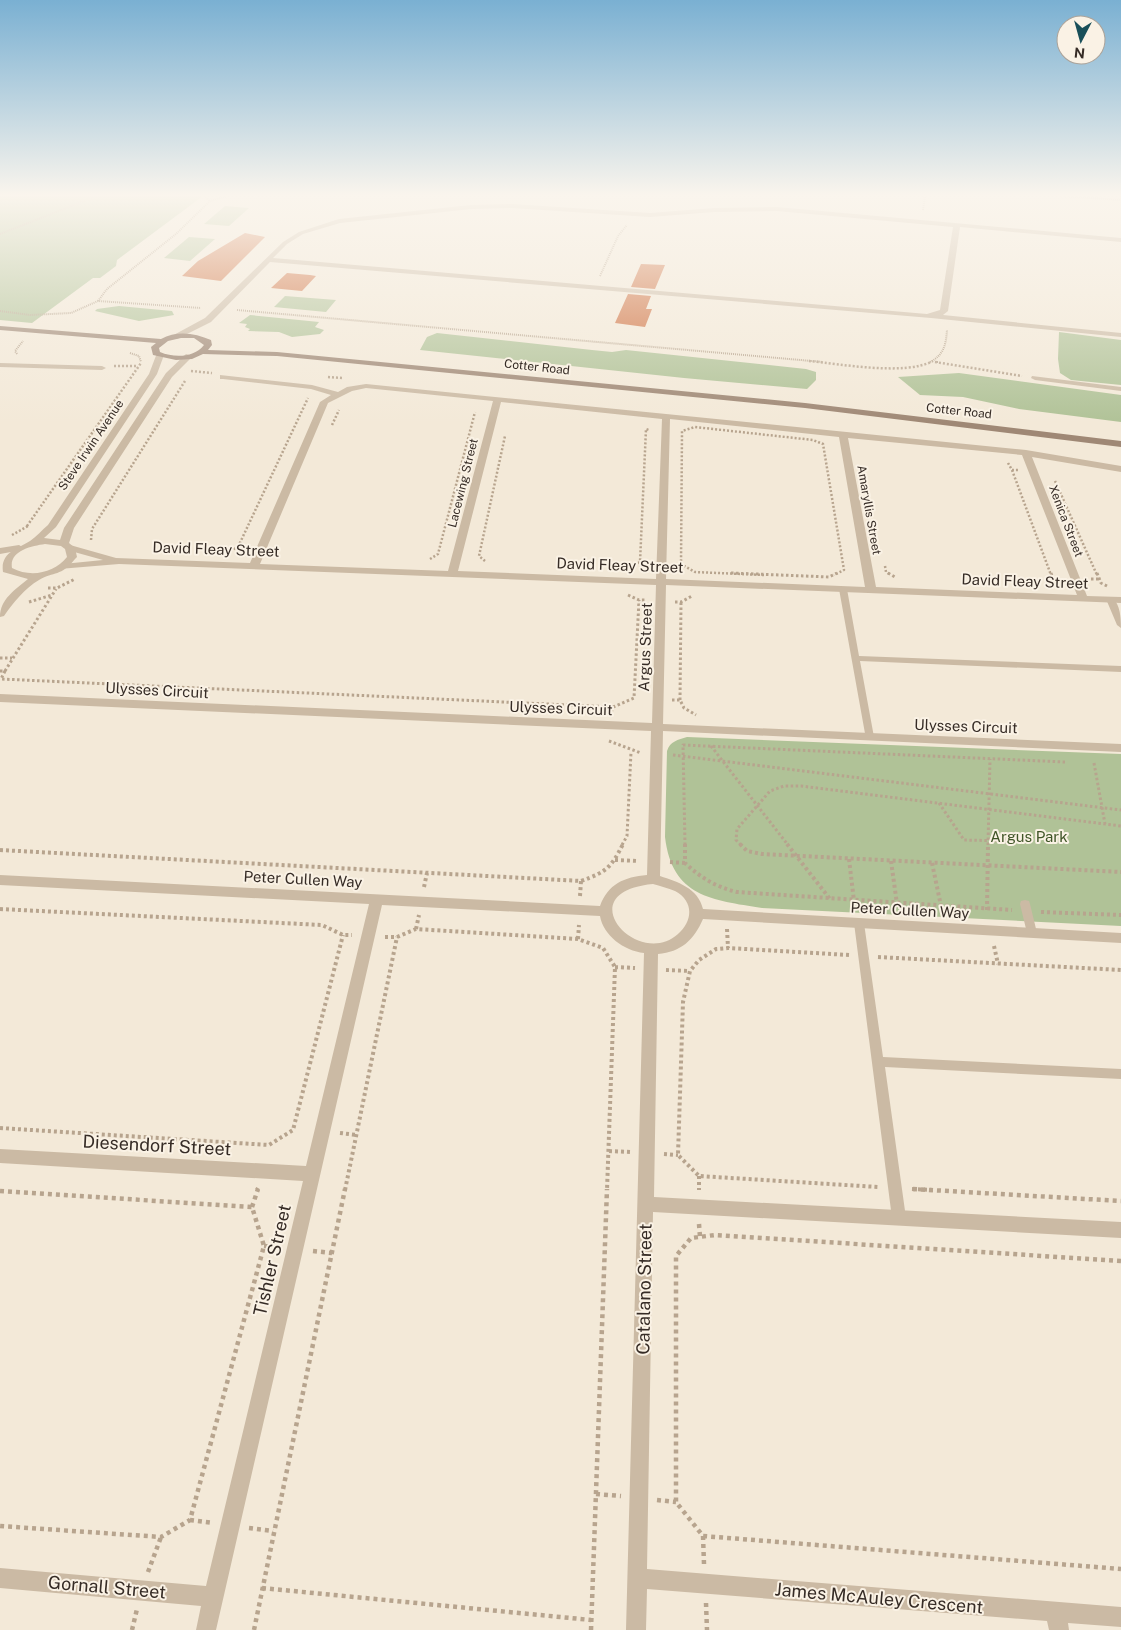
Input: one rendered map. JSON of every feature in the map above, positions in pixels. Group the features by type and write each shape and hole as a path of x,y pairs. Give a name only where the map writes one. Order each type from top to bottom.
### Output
{"main road":[{"path":"0,328 160,341 174,336"},
{"name":"Cotter Road","path":"174,336 188,335 277,354"},
{"path":"85,336 157,352 157,344 160,341"},
{"path":"202,352 206,348 204,339"},
{"name":"Cotter Road","path":"157,352 173,358 202,352 277,354 793,404 1037,432 1121,444"},
{"name":"Cotter Road","path":"793,404 946,415 1121,436"}],"street":[{"path":"174,336 208,320 256,272"},
{"path":"411,272 927,316 1121,335"},
{"path":"927,316 937,315 944,311 950,272"},
{"path":"204,339 208,320"},
{"name":"Steve Irwin Avenue","path":"34,542 56,520 153,374 157,352"},
{"name":"Steve Irwin Avenue","path":"63,567 72,557 67,546 69,528 169,375 189,356"},
{"path":"0,366 102,368"},
{"path":"223,377 312,387 336,394"},
{"path":"1035,378 1121,389"},
{"path":"254,566 324,402 336,394 366,386 1026,453 1121,469"},
{"name":"Lacewing Street","path":"452,574 498,399"},
{"name":"Argus Street","path":"653,879 666,416"},
{"name":"Amaryllis Street","path":"843,434 871,590"},
{"name":"Xenica Street","path":"1026,453 1083,598"},
{"name":"David Fleay Street","path":"34,542 45,541 119,560"},
{"path":"0,551 19,548 34,542"},
{"path":"10,600 4,565 6,559 19,548"},
{"name":"David Fleay Street","path":"37,576 63,567 119,560 1121,600"},
{"path":"6,570 37,576"},
{"path":"0,614 10,600 37,576"},
{"name":"Ulysses Circuit","path":"0,698 1121,748"},
{"path":"653,879 666,881 689,894 698,914 696,925 690,935 666,947 651,948 636,946 618,936 606,921 605,910 607,900 625,884 638,880 653,879"},
{"name":"Peter Cullen Way","path":"0,880 605,910"},
{"name":"Tishler Street","path":"206,1630 377,899"},
{"name":"Peter Cullen Way","path":"698,914 1121,938"},
{"name":"Catalano Street","path":"636,1630 651,948"},
{"name":"Diesendorf Street","path":"0,1156 313,1174"},
{"path":"646,1204 1121,1230"},
{"name":"Gornall Street","path":"0,1578 214,1597"},
{"name":"James McAuley Crescent","path":"638,1578 1058,1621 1121,1617"}],"lane":[{"path":"843,589 869,737"},
{"path":"1110,600 1121,625"},
{"path":"855,658 1121,669"},
{"path":"1026,907 1032,933"},
{"path":"859,923 899,1218"},
{"path":"878,1062 1121,1074"}],"path":[{"path":"98,301 107,289 128,272"},
{"path":"589,287 598,280 602,272"},
{"path":"0,311 30,315 71,313 98,301 219,309 885,368 920,367 934,362 1035,378"},
{"path":"927,316 940,319 947,331 941,353 934,362"},
{"path":"27,526 142,362"},
{"path":"102,368 138,366"},
{"path":"191,371 211,373 223,377"},
{"path":"95,542 90,540 92,529 188,376"},
{"path":"238,548 308,398 307,393"},
{"path":"331,428 338,410 344,403"},
{"path":"424,560 429,560 438,554 475,412 472,406"},
{"path":"624,569 640,562 645,424"},
{"path":"646,429 682,431 696,427 813,440 823,444 844,570 830,577 695,572 681,564 682,431"},
{"path":"490,562 479,556 506,432"},
{"path":"1003,461 1008,463 1012,470 1053,579"},
{"path":"1012,470 1033,471"},
{"path":"1051,473 1101,583 1109,587"},
{"path":"225,552 238,548 261,549"},
{"path":"884,563 886,572 902,580"},
{"path":"1042,585 1053,579 1099,579"},
{"path":"57,588 1,680 613,707 634,698 680,700"},
{"path":"634,698 639,600"},
{"path":"681,602 680,700 684,708 696,714 697,746"},
{"path":"0,658 13,658"},
{"path":"0,671 5,671"},
{"path":"0,850 580,881 601,874 615,860 627,836 631,752 620,744 608,741 613,707"},
{"path":"1075,762 683,745 685,863 707,883 726,890 747,894 987,909 1026,907 1121,916"},
{"path":"710,746 830,899"},
{"path":"683,756 1121,810"},
{"path":"987,909 990,759"},
{"path":"1084,763 1103,764"},
{"path":"1094,763 1105,824"},
{"path":"1121,826 801,786 784,786 770,791 737,829 736,840 747,851 762,854 1121,872"},
{"path":"939,804 964,840 1006,841"},
{"path":"848,859 854,901"},
{"path":"891,861 897,904"},
{"path":"932,863 941,906"},
{"path":"0,909 322,925 343,935 397,937 416,929 578,939 603,948 615,968 591,1630"},
{"path":"0,1128 270,1145 293,1130 343,935"},
{"path":"254,1630 397,937"},
{"path":"699,1176 678,1156 683,1002 690,972 699,960 716,949 728,948 1121,970"},
{"path":"0,1191 252,1207 264,1246 190,1520 161,1537 0,1526"},
{"path":"1121,1261 715,1235 691,1238 676,1256 676,1502 703,1536 1121,1569"},
{"path":"142,1590 161,1537"},
{"path":"262,1588 591,1620"}],"green space":[{"path":"0,272 108,272 100,278 93,278 32,323 0,320"},
{"path":"285,296 336,300 326,312 274,307"},
{"path":"119,306 172,311 174,315 139,321 95,311 97,309"},
{"path":"250,315 319,322 315,327 324,330 320,334 292,337 279,332 248,331 250,329 245,327 247,324 239,323"},
{"path":"1059,332 1121,340 1121,385 1071,380 1060,373 1058,359"},
{"path":"437,333 612,352 626,350 806,369 816,372 816,380 807,389 420,350 427,337"},
{"path":"959,373 1121,395 1121,422 1019,409 963,397 920,395 898,377"},
{"name":"Argus Park","path":"687,737 1121,754 1121,926 762,908 727,902 697,892 686,884 676,872 669,857 665,837 667,751 672,743"}],"building":[{"path":"186,272 230,272 221,281 182,276"},
{"path":"637,272 662,272 655,289 631,287"},
{"path":"287,273 316,276 302,291 271,288"},
{"path":"628,294 651,296 646,309 652,309 645,327 615,323"}]}
